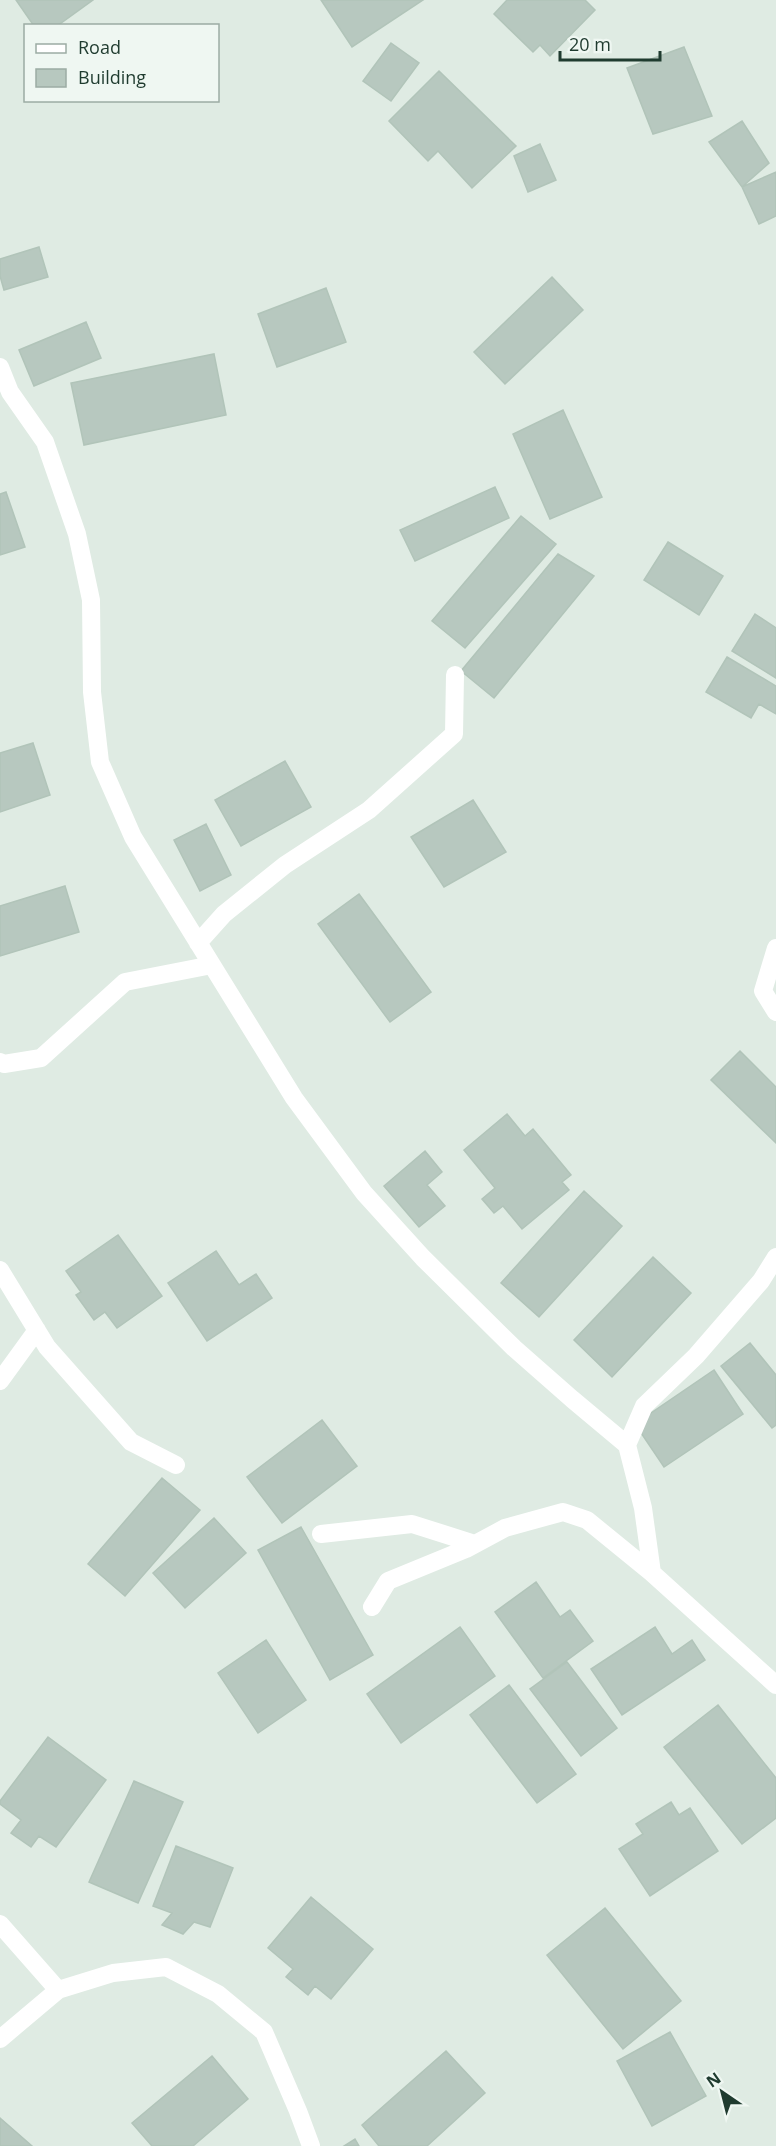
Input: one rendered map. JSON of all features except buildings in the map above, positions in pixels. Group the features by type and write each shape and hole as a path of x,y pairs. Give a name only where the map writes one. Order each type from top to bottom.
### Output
{"street":[{"path":"0,367 10,392 45,442 77,534 91,600 92,692 100,762 133,837 294,1098 364,1193 423,1258 514,1348 627,1445 643,1508 652,1573"},
{"path":"198,943 224,914 285,864 369,810 454,734 455,675"},
{"path":"776,948 763,991 776,1012"},
{"path":"0,1062 4,1064 41,1058 125,982 212,965"},
{"path":"627,1445 644,1406 696,1356 761,1281 776,1257"},
{"path":"0,1270 47,1347 131,1442 176,1465"},
{"path":"0,1381 37,1330"},
{"path":"372,1607 388,1581 475,1544 505,1528 563,1512 588,1520 652,1573 776,1685"},
{"path":"321,1534 412,1524 475,1544"},
{"path":"0,1924 58,1990"},
{"path":"0,2039 58,1990 112,1973 166,1967 218,1994 264,2032 311,2146"}]}
